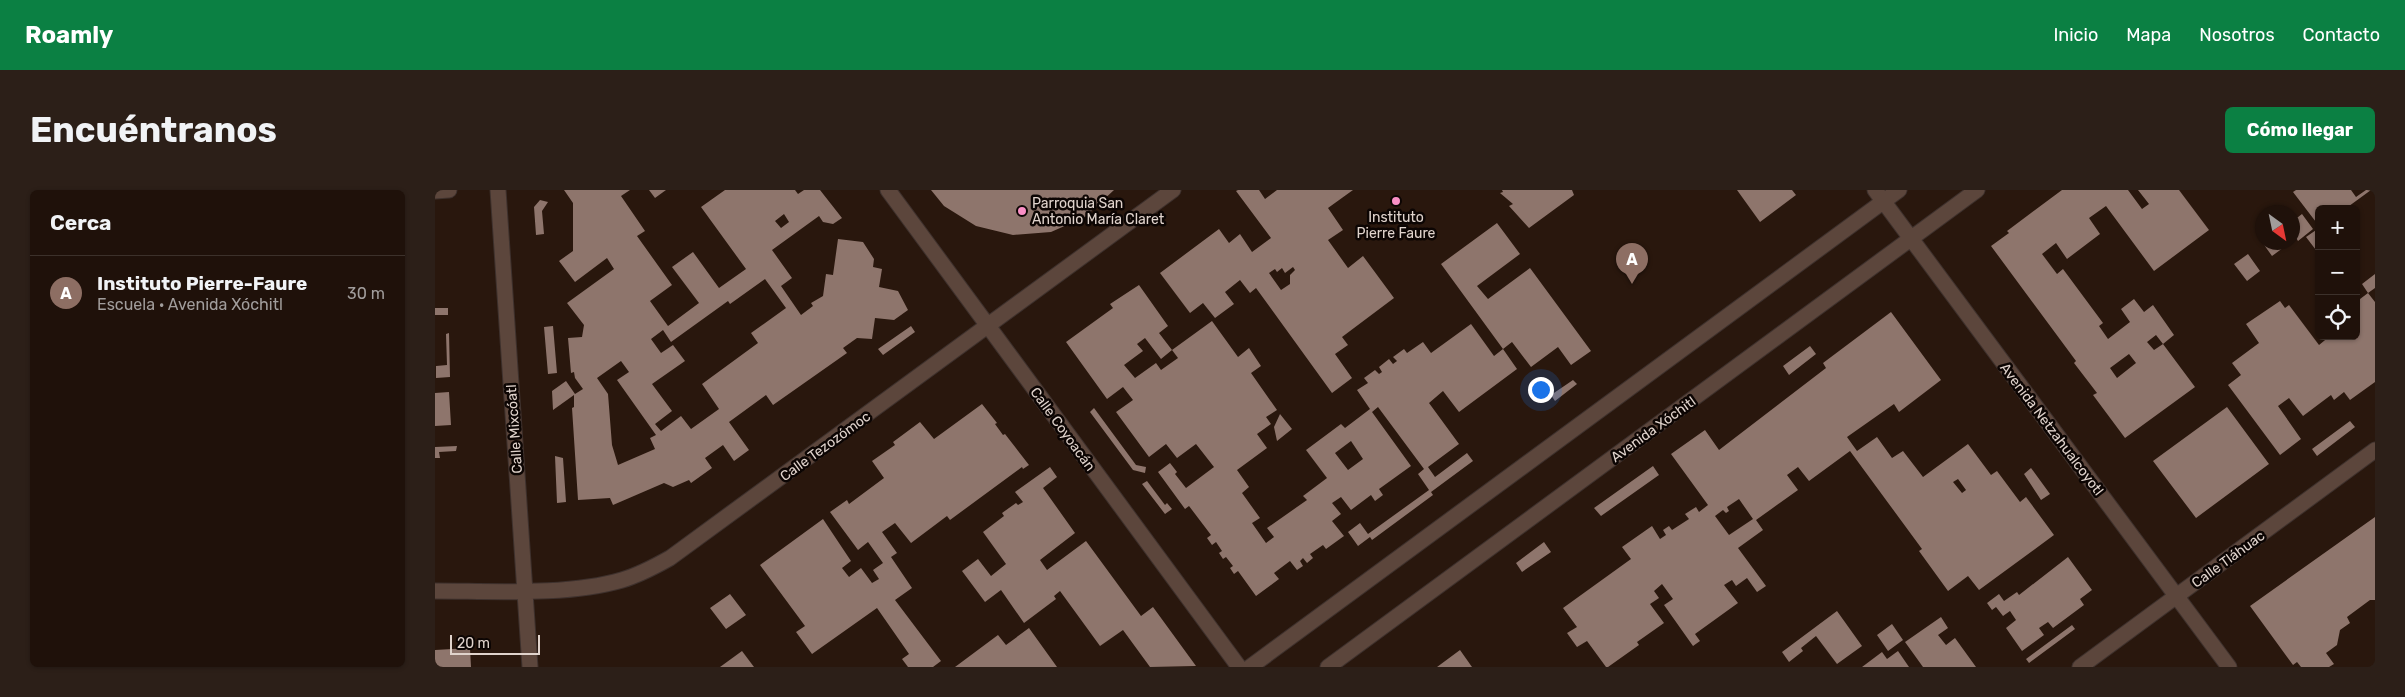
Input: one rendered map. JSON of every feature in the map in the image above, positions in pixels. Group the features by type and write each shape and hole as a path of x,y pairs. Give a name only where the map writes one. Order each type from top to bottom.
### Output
{"street":[{"path":"435,191 449,190"},
{"name":"Calle Mixcóatl","path":"498,190 529,667"},
{"name":"Calle Coyoacán","path":"887,190 1239,667"},
{"name":"Calle Tezozómoc","path":"435,591 524,591 600,585 645,572 670,558 1173,190"},
{"path":"1250,667 1879,196 1899,190"},
{"name":"Avenida Xóchitl","path":"1327,667 1912,240 1977,190"},
{"name":"Avenida Netzahualcoyotl","path":"1879,196 2229,667"},
{"name":"Calle Tláhuac","path":"2080,667 2375,450"}],"building":[{"path":"564,190 630,190 621,196 645,231 637,236 672,285 650,301 668,326 699,303 672,267 693,252 719,288 746,269 701,207 725,190 795,190 798,194 804,190 820,190 842,218 833,224 823,222 819,216 772,250 792,278 781,286 801,315 813,306 811,303 823,296 826,274 833,275 838,239 863,242 874,259 873,267 882,269 879,287 898,291 908,310 894,320 875,318 872,339 857,338 843,348 847,353 773,405 766,395 729,422 749,450 734,461 723,445 705,458 712,468 691,483 689,480 673,487 664,483 613,505 610,498 578,500 572,408 574,407 574,395 553,410 552,391 566,381 575,394 583,389 575,378 574,372 571,373 568,338 582,337 584,325 567,303 614,269 607,258 575,282 559,261 573,251 573,203","holes":["784,214 789,222 781,228 775,221","765,279 786,308 751,333 758,343 702,384 719,409 691,429 681,416 661,431 655,424 672,411 652,384 685,361 673,345 661,353 651,339 663,330 671,342 728,301 730,304","621,361 629,372 617,380 656,435 650,438 655,449 618,465 612,445 608,394 597,378"]},
{"path":"649,190 666,190 655,198"},
{"name":"Parroquia San Antonio María Claret","path":"931,190 1114,190 1085,217 1051,232 1013,235 976,226 944,206"},
{"path":"1259,190 1265,199 1277,190 1353,190 1328,208 1343,230 1328,240 1348,268 1363,256 1394,298 1342,337 1348,345 1335,354 1352,378 1332,393 1256,288 1250,293 1240,280 1225,292 1234,304 1215,318 1203,303 1190,313 1160,273 1219,229 1229,243 1240,234 1252,252 1271,238 1236,191","holes":["1293,267 1295,270 1290,275 1290,284 1281,290 1269,273 1275,269 1277,272 1282,268 1285,273"]},
{"path":"1502,190 1572,190 1574,195 1529,228 1509,206 1513,204 1500,193 1503,192"},
{"path":"1737,190 1792,190 1796,195 1760,222"},
{"path":"2062,190 2128,190 2142,209 2149,204 2138,190 2179,190 2209,230 2154,271 2106,206 2089,218 2100,234 2067,259 2056,243 2042,254 2057,274 2063,269 2103,323 2099,326 2108,339 2130,322 2121,309 2134,299 2144,312 2153,305 2174,335 2163,344 2195,387 2125,438 2093,395 2097,393 2074,363 2076,361 1991,246 2009,233 2007,231","holes":["2156,335 2163,344 2154,350 2147,342","2129,354 2136,363 2117,378 2110,368"]},
{"path":"2296,190 2351,190 2356,197 2366,190 2371,190 2350,205 2315,205 2315,221 2293,192"},
{"path":"540,200 548,202 542,211 544,234 536,235 534,207"},
{"path":"2302,214 2313,229 2300,239 2300,216"},
{"path":"1497,223 1520,254 1477,286 1488,299 1530,268 1591,351 1571,365 1558,347 1531,367 1512,342 1503,349 1441,264"},
{"path":"2315,231 2315,249 2306,237"},
{"path":"2268,250 2280,250 2272,256"},
{"path":"2248,254 2260,271 2247,281 2234,264"},
{"path":"2375,274 2375,288 2368,293 2362,284"},
{"path":"1139,285 1168,326 1159,333 1172,350 1212,321 1238,357 1249,348 1261,366 1251,373 1277,410 1266,417 1271,424 1257,434 1267,448 1237,470 1249,487 1242,493 1260,518 1252,523 1266,543 1274,537 1267,528 1307,500 1303,496 1327,478 1306,450 1341,424 1345,428 1370,409 1357,390 1368,383 1364,378 1375,370 1379,374 1382,372 1379,367 1389,359 1393,364 1397,361 1393,357 1404,349 1407,353 1423,342 1431,353 1471,324 1494,356 1503,349 1517,369 1459,412 1443,391 1429,403 1459,444 1428,467 1435,477 1467,453 1473,461 1431,492 1433,495 1372,540 1370,537 1358,546 1348,532 1360,523 1368,534 1429,490 1418,474 1424,469 1378,407 1372,412 1411,466 1379,489 1383,495 1375,501 1371,495 1351,510 1341,497 1332,503 1341,514 1332,521 1344,536 1326,549 1323,545 1310,554 1313,558 1307,563 1303,558 1300,561 1303,566 1297,570 1290,561 1274,573 1279,579 1256,596 1238,571 1234,574 1230,568 1233,566 1226,557 1223,559 1219,553 1222,551 1216,542 1212,545 1207,538 1211,535 1189,506 1185,509 1158,472 1170,463 1177,472 1175,474 1186,488 1214,467 1196,444 1177,458 1166,444 1149,457 1116,412 1133,400 1123,387 1107,399 1066,342 1113,308 1110,304","holes":["1145,338 1161,359 1172,350 1178,358 1161,370 1156,363 1135,378 1124,365 1143,351 1137,344","1351,441 1363,459 1348,470 1335,453"]},
{"path":"2368,293 2375,302 2375,382 2350,400 2344,392 2334,400 2331,395 2303,416 2289,398 2278,406 2301,439 2280,455 2228,385 2241,375 2232,363 2259,343 2246,324 2280,301 2285,308 2289,305 2319,345 2325,340 2360,340 2360,299"},
{"path":"435,308 448,308 448,315 435,315"},
{"path":"1891,312 1941,380 1899,412 1894,404 1847,437 1857,451 1877,437 1892,458 1903,451 1923,477 1968,444 1991,475 1997,471 2020,502 2026,497 2054,535 1979,590 1968,576 1948,591 1919,551 1922,549 1850,451 1809,481 1798,467 1787,475 1798,490 1756,520 1763,530 1738,548 1766,586 1757,592 1747,578 1736,586 1732,580 1724,585 1738,603 1695,634 1700,641 1693,646 1664,605 1673,599 1662,584 1654,591 1659,598 1650,604 1664,623 1637,642 1639,645 1608,667 1606,667 1587,641 1577,647 1567,633 1577,627 1563,608 1631,559 1622,547 1652,526 1660,539 1666,535 1663,530 1669,526 1672,530 1689,519 1685,514 1696,507 1699,512 1708,505 1671,454 1705,430 1719,450 1826,368 1823,363","holes":["1958,479 1966,490 1962,493 1953,482","1739,499 1753,519 1729,535 1715,516 1723,510 1726,513 1729,511 1727,507"]},
{"path":"553,326 557,373 548,374 544,327"},
{"path":"911,326 915,332 883,355 878,349"},
{"path":"449,333 450,377 436,378 436,366 447,365 446,334"},
{"path":"1810,346 1816,354 1789,375 1783,366"},
{"path":"1573,380 1577,384 1555,401 1551,395"},
{"path":"449,392 451,425 435,426 435,393"},
{"path":"982,404 997,423 995,424 1003,435 1005,434 1029,465 1023,469 1022,467 950,520 947,516 911,543 895,523 882,532 897,553 891,557 912,588 895,600 941,661 933,667 908,667 902,659 909,654 877,608 812,654 796,632 805,626 760,565 823,519 851,561 842,568 849,577 861,568 872,583 879,579 873,570 883,563 868,542 858,550 830,512 847,500 849,504 884,478 872,461 895,445 893,442 920,422 934,439"},
{"path":"2227,407 2269,464 2196,518 2153,461"},
{"path":"1094,408 1136,465 1146,467 1145,473 1133,470 1090,412"},
{"path":"1280,414 1292,429 1277,441 1274,427"},
{"path":"2350,421 2355,427 2317,456 2312,449"},
{"path":"457,446 456,451 439,452 440,458 435,458 435,447"},
{"path":"555,456 563,458 566,502 557,503"},
{"path":"1653,466 1659,475 1601,516 1594,508"},
{"path":"1050,467 1057,477 1043,488 1075,533 1040,560 1047,570 1086,541 1141,616 1153,607 1196,666 1150,667 1123,630 1100,646 1060,591 1054,596 1056,599 1024,623 1001,590 985,602 962,571 978,559 991,576 1006,564 983,532 1004,516 1002,513 1016,503 1018,505 1023,502 1015,492"},
{"path":"2031,468 2050,494 2041,500 2024,474"},
{"path":"1147,481 1165,505 1167,503 1172,509 1165,514 1142,484"},
{"path":"2375,517 2375,600 2370,600 2347,617 2350,623 2340,630 2337,645 2326,653 2334,664 2329,667 2301,667 2297,662 2293,665 2250,606"},
{"path":"1544,542 1551,552 1522,572 1516,563"},
{"path":"2068,557 2092,590 2080,599 2084,605 2053,628 2048,622 2039,628 2044,635 2022,651 2006,628 2016,620 2010,611 2003,616 1996,607 1992,610 1987,603 1999,594 2004,601 2017,592 2019,595"},
{"path":"730,594 746,615 726,629 710,608"},
{"path":"1837,611 1862,646 1837,664 1816,636 1801,648 1803,651 1789,662 1782,652"},
{"path":"1941,617 1948,628 1938,635 1946,645 1955,638 1976,667 1923,667 1905,642"},
{"path":"1892,624 1903,640 1888,651 1877,635"},
{"path":"2072,625 2075,629 2029,663 2026,659"},
{"path":"1029,628 1057,667 955,667 998,635 1006,645"},
{"path":"470,648 471,667 435,667 435,650"},
{"path":"1460,650 1472,667 1437,667"},
{"path":"742,651 754,667 720,667"},
{"path":"1898,651 1909,667 1862,667 1882,652 1887,659"}],"place":[{"name":"Instituto Pierre Faure","path":"1396,201"},
{"name":"Parroquia San Antonio María Claret","path":"1022,211"},
{"name":"Instituto Pierre-Faure","path":"1632,284"}]}
